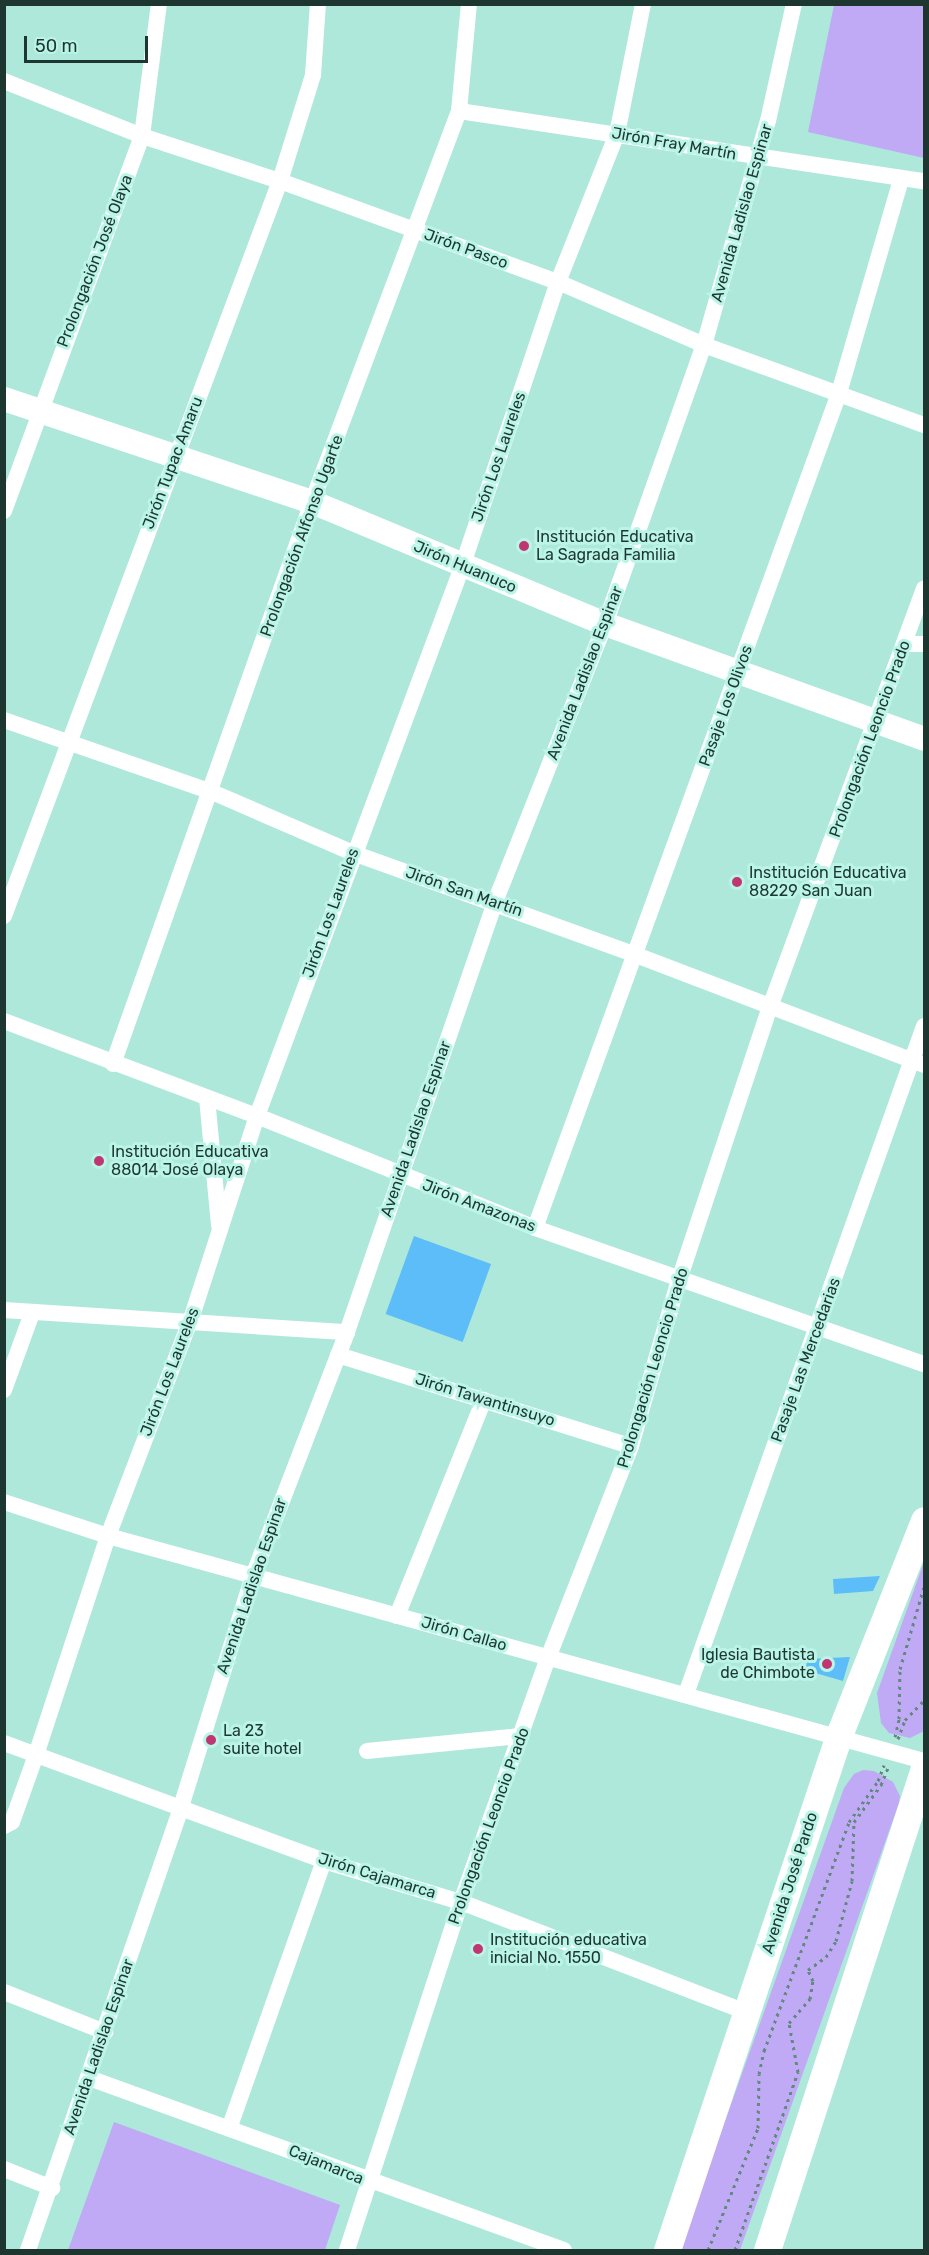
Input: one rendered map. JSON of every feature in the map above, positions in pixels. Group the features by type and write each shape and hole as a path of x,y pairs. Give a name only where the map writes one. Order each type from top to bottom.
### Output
{"main road":[{"name":"Jirón Huanuco","path":"4,399 175,459 312,502 462,567 605,624 878,719 924,739"},
{"name":"Avenida José Pardo","path":"667,2250 839,1736 924,1520"},
{"path":"767,2250 924,1768"}],"street":[{"name":"Prolongación José Olaya","path":"4,511 142,136 159,4"},
{"name":"Jirón Tupac Amaru","path":"4,916 280,181 314,75 318,4"},
{"name":"Prolongación Alfonso Ugarte","path":"113,1064 212,792 312,502 417,232 459,111 469,4"},
{"name":"Jirón Los Laureles","path":"8,1824 36,1755 108,1536 191,1319 257,1116 353,853 462,567 558,282 617,134 643,4"},
{"name":"Avenida Ladislao Espinar","path":"28,2250 52,2188 180,1810 252,1576 347,1332 399,1174 495,902 605,624 704,345 758,158 794,4"},
{"name":"Jirón Pasco","path":"4,81 142,136 280,181 558,282 704,345 924,425"},
{"name":"Jirón Fray Martín","path":"459,111 617,134 758,158 924,181"},
{"name":"Pasaje Los Olivos","path":"536,1228 839,393 902,178"},
{"name":"Prolongación Leoncio Prado","path":"347,2250 371,2183 461,1902 549,1658 632,1446 679,1280 770,1007 906,644 924,588"},
{"path":"906,644 924,644"},
{"name":"Jirón San Martín","path":"4,720 212,792 353,853 636,954 918,1062"},
{"name":"Jirón Amazonas","path":"4,1021 113,1064 257,1116 536,1228 818,1330 924,1364"},
{"name":"Pasaje Las Mercedarias","path":"686,1694 918,1062 924,1026"},
{"path":"207,1098 219,1232"},
{"path":"4,1310 191,1319 347,1332"},
{"path":"4,1390 32,1313"},
{"name":"Jirón Tawantinsuyo","path":"338,1355 632,1446"},
{"path":"398,1616 484,1400"},
{"name":"Jirón Callao","path":"4,1502 108,1536 924,1761"},
{"path":"367,1751 521,1736"},
{"name":"Jirón Cajamarca","path":"4,1743 180,1810 324,1861 461,1902 748,2013"},
{"path":"230,2126 324,1861"},
{"path":"4,1992 105,2032"},
{"name":"Cajamarca","path":"88,2078 230,2126 371,2183 564,2250"},
{"path":"4,2169 52,2188"}],"path":[{"path":"735,2250 798,2072 789,2023 810,1999 813,1981 808,1970 826,1957 836,1941 852,1881 854,1821 881,1785 892,1751 899,1719 900,1669 924,1587"},
{"path":"708,2250 758,2128 759,2074 764,2051 849,1822 878,1781 905,1719 924,1700"}],"shaded area":[{"path":"834,5 924,5 924,158 808,132"},
{"path":"924,1562 924,1731 910,1738 889,1733 881,1723 877,1693"},
{"path":"863,1770 874,1771 893,1782 900,1796 899,1803 740,2250 679,2250 844,1788 854,1774"},
{"path":"114,2122 340,2205 325,2250 68,2250"}],"building":[{"path":"414,1236 491,1264 463,1342 386,1314"},
{"path":"880,1576 873,1591 834,1594 833,1579"},
{"name":"Iglesia Bautista de Chimbote","path":"850,1657 843,1681 805,1670 808,1659"}],"place":[{"name":"Institución Educativa La Sagrada Familia","path":"524,546"},
{"name":"Institución Educativa 88229 San Juan","path":"737,882"},
{"name":"Institución Educativa 88014 José Olaya","path":"99,1161"},
{"name":"Iglesia Bautista de Chimbote","path":"827,1664"},
{"name":"La 23 suite hotel","path":"211,1740"},
{"name":"Institución educativa inicial No. 1550","path":"478,1949"}]}
